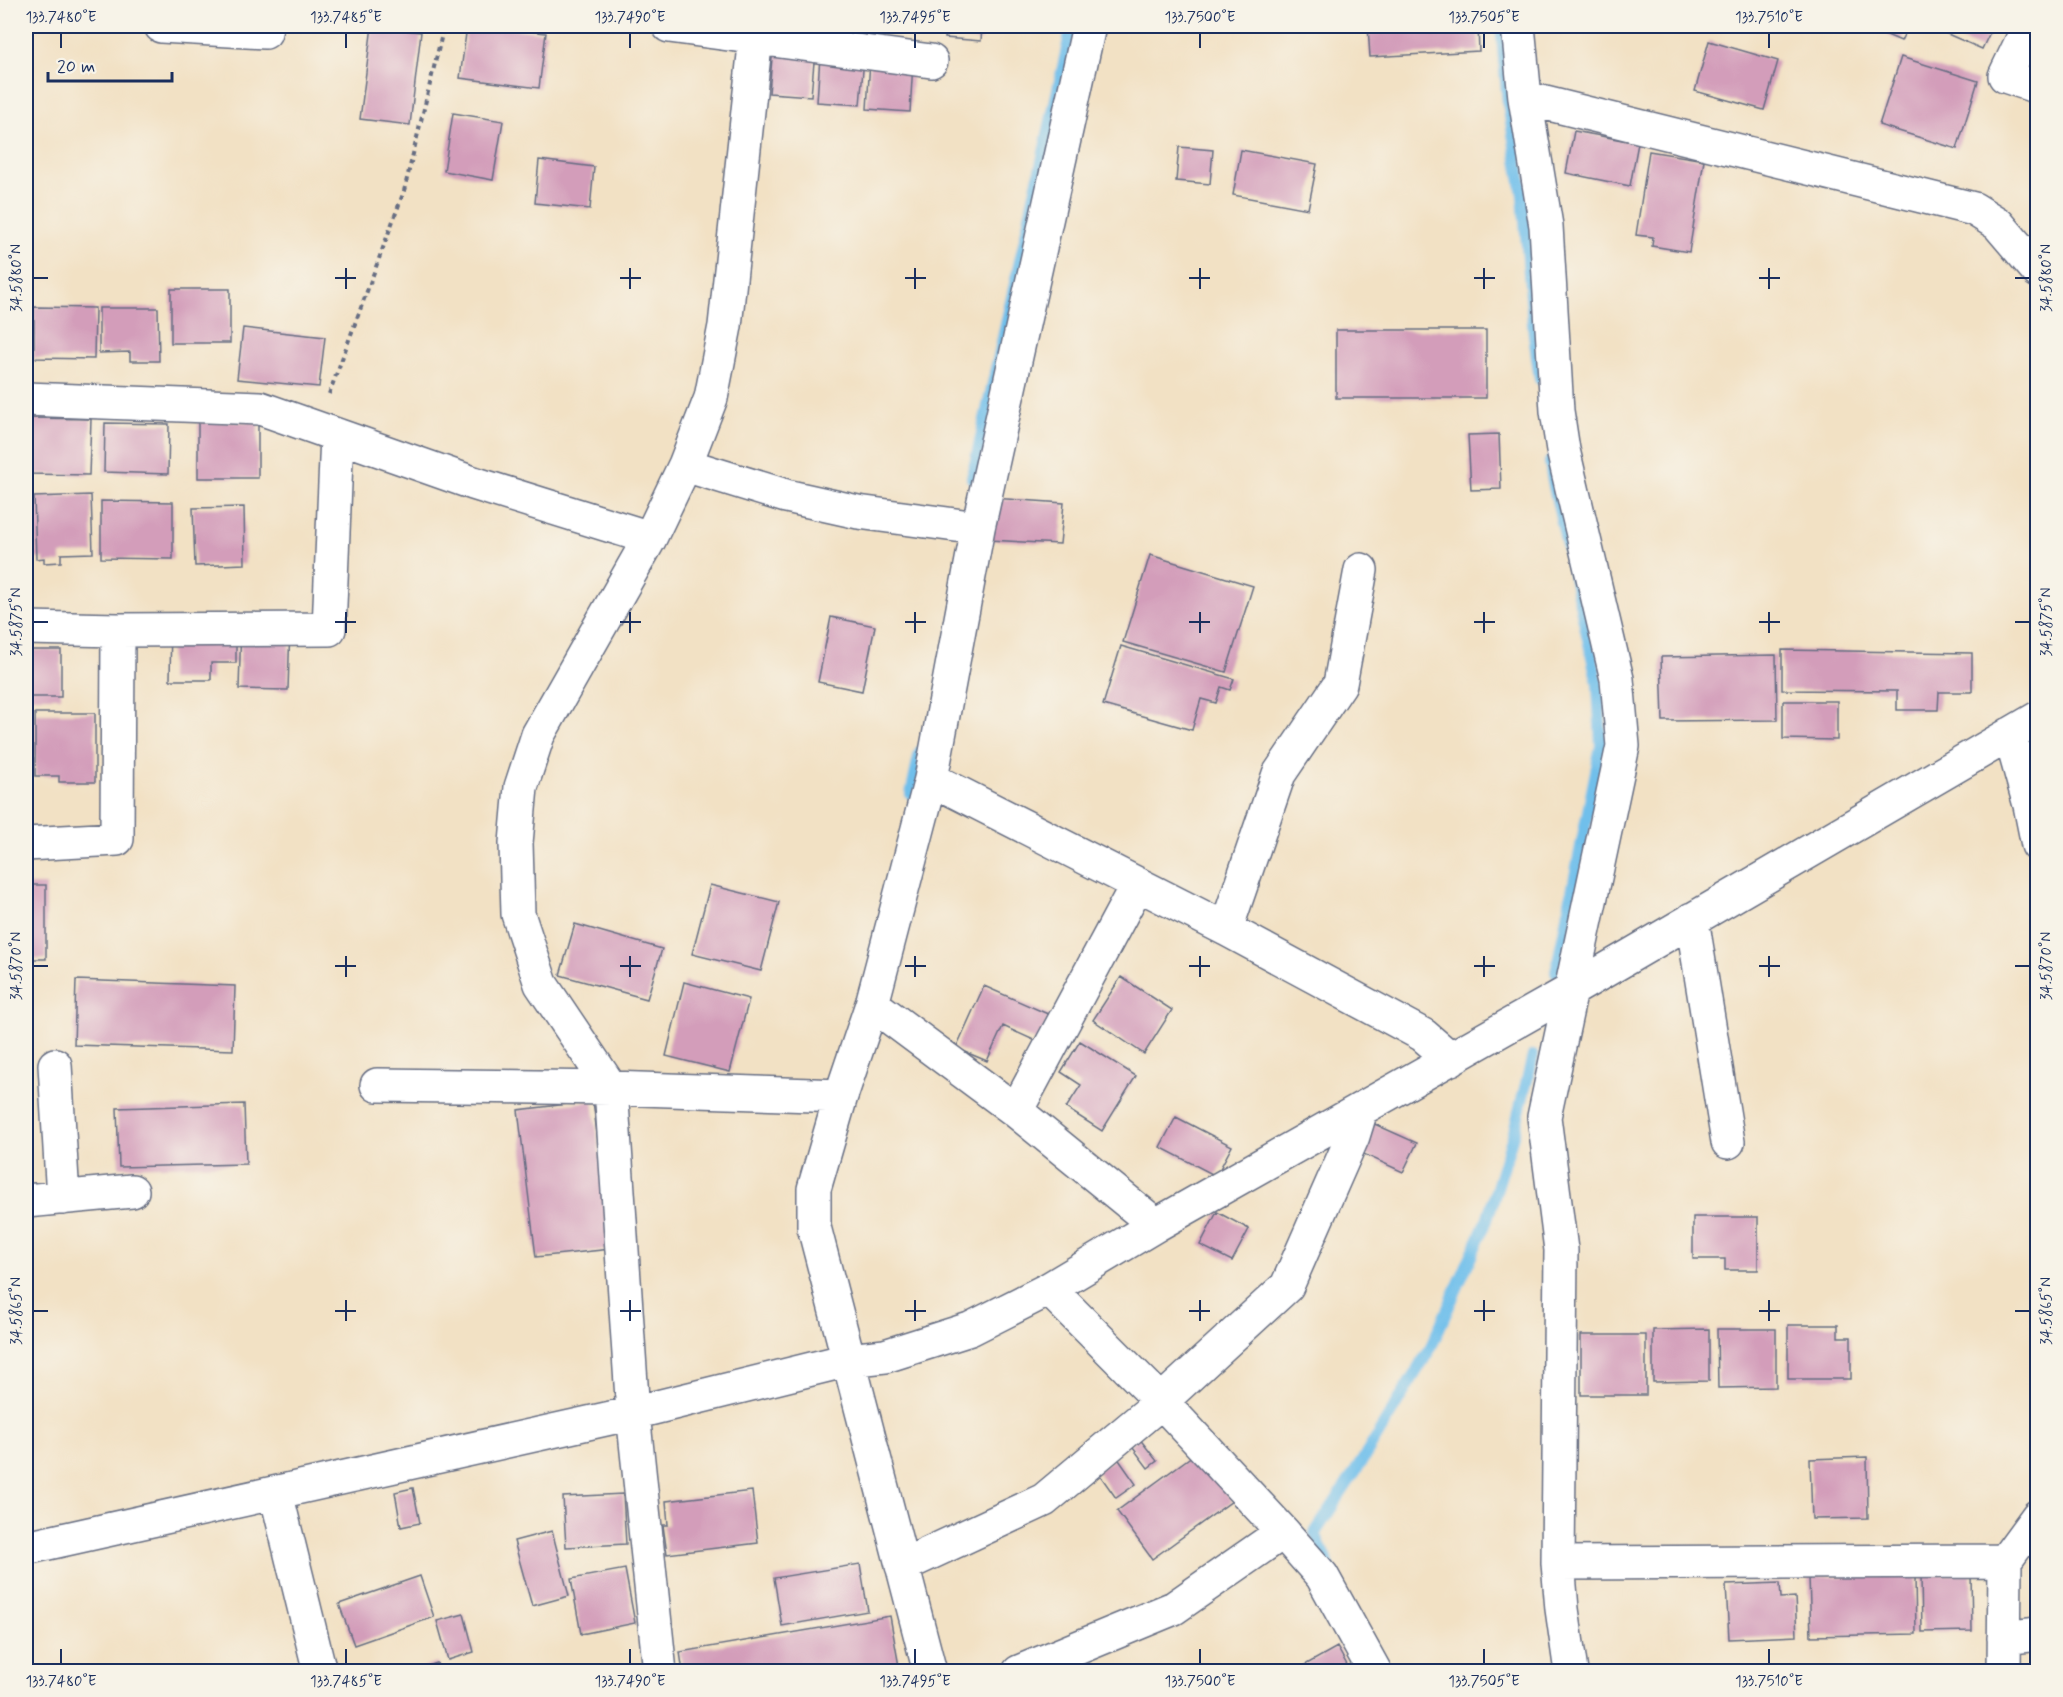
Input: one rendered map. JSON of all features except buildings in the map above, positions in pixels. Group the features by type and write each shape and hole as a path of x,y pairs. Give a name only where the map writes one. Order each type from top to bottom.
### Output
{"street":[{"path":"161,26 265,32 266,26"},
{"path":"669,26 931,61"},
{"path":"930,1671 814,1227 814,1190 829,1095 872,1004 931,778 969,526 1089,26"},
{"path":"1518,26 1525,98 1546,226 1557,411 1563,450 1617,679 1623,746 1544,1116 1561,1250 1558,1563 1571,1671"},
{"path":"2029,26 2005,76 2037,87"},
{"path":"660,1671 633,1413 611,1088 541,984 518,914 516,843 521,788 538,735 650,538 685,465 711,398 725,326 756,36"},
{"path":"1525,98 1974,209 1998,224 2037,271"},
{"path":"26,399 260,408 473,483 650,538"},
{"path":"26,628 329,629 326,432"},
{"path":"685,465 786,496 858,512 969,526"},
{"path":"1226,929 1279,774 1340,684 1361,570"},
{"path":"26,844 117,839 118,630"},
{"path":"26,1547 633,1413 848,1360 885,1356 970,1329 1049,1289 1156,1225 1570,991 2024,726 2030,805 2037,846"},
{"path":"931,778 1226,929 1424,1035 1451,1059"},
{"path":"1016,1111 1137,885"},
{"path":"1692,919 1728,1142"},
{"path":"872,1004 1016,1111 1156,1225"},
{"path":"55,1065 63,1198"},
{"path":"377,1085 611,1088 829,1095"},
{"path":"903,1566 1044,1500 1161,1401 1287,1286 1353,1137 1361,1110"},
{"path":"26,1201 132,1191"},
{"path":"1049,1289 1161,1401 1322,1576 1375,1671"},
{"path":"276,1493 320,1671"},
{"path":"2004,1671 2005,1561 2037,1516"},
{"path":"1019,1671 1174,1608 1283,1532"},
{"path":"1558,1563 2005,1561"},
{"path":"2004,1638 2037,1634"}],"path":[{"path":"326,432 404,191 444,26"}],"waterway":[{"path":"972,478 1072,26"},
{"path":"1501,26 1508,103 1523,195 1534,335 1540,379"},
{"path":"1550,462 1598,684 1601,746 1556,972"},
{"path":"911,794 920,752"},
{"path":"1329,1567 1315,1533 1430,1349 1487,1220 1514,1132 1533,1056"}]}
